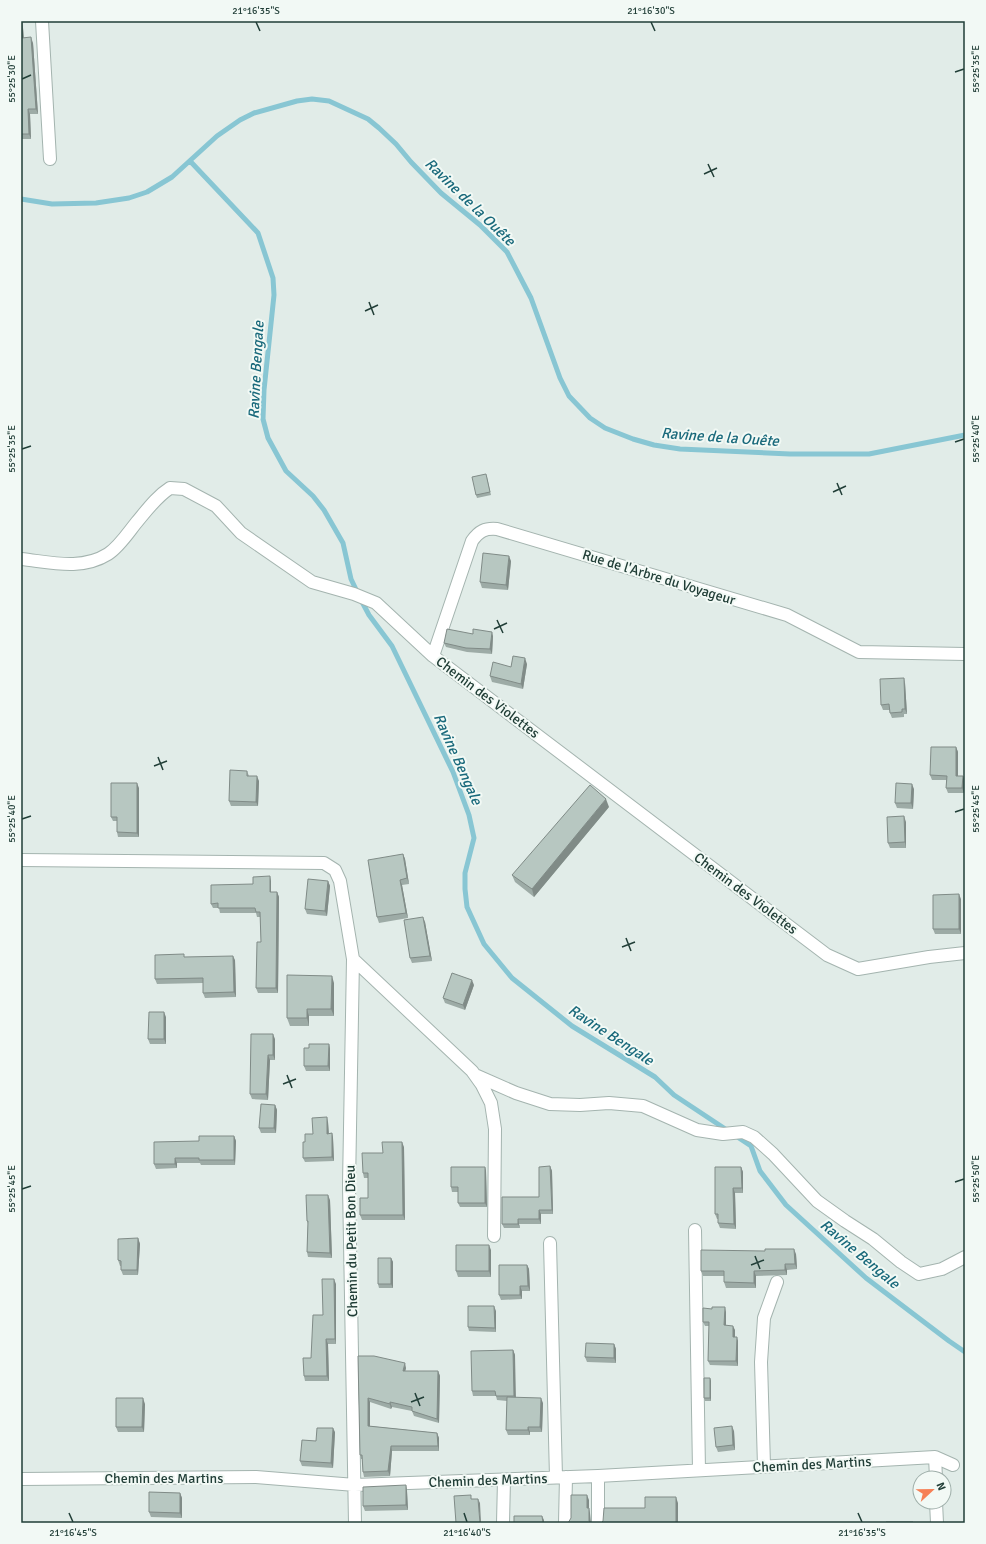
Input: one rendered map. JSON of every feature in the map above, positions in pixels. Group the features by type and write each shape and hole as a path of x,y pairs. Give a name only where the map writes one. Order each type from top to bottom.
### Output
{"street":[{"path":"42,21 50,159"},
{"name":"Chemin des Violettes","path":"21,559 68,565 84,564 96,560 108,554 119,544 159,495 170,488 184,489 216,506 241,533 312,582 376,603 433,656 827,955 858,969 929,957 965,953"},
{"name":"Rue de l'Arbre du Voyageur","path":"433,656 472,541 476,535 483,530 490,528 505,531 787,615 859,652 965,654"},
{"name":"Chemin du Petit Bon Dieu","path":"21,860 324,863 335,870 340,881 353,959 349,1185 355,1523"},
{"path":"353,959 475,1075 491,1103 494,1129 494,1236"},
{"path":"475,1075 516,1093 550,1104 580,1105 609,1103 643,1106 697,1130 724,1134 743,1132 754,1137 773,1154 818,1201 873,1239 901,1262 919,1274 942,1269 965,1257"},
{"path":"695,1230 699,1470"},
{"path":"550,1243 561,1477 565,1523"},
{"path":"764,1466 762,1355 764,1318 777,1282"},
{"path":"935,1457 936,1470"},
{"name":"Chemin des Martins","path":"21,1479 256,1477 354,1485 598,1476 935,1457 953,1466"},
{"path":"598,1476 598,1523"},
{"path":"503,1523 504,1480"},
{"path":"936,1510 937,1523"}],"building":[{"path":"21,23 22,38 31,37 36,109 28,109 29,134 21,134"},
{"path":"486,474 490,492 476,495 472,477"},
{"path":"483,553 509,556 506,585 480,582"},
{"path":"447,629 473,634 473,629 492,632 490,649 466,648 444,643"},
{"path":"513,656 525,658 521,684 490,676 493,662 511,667"},
{"path":"904,678 905,709 902,709 902,712 890,713 889,704 881,705 880,679"},
{"path":"931,747 956,747 956,776 963,776 962,788 946,788 947,776 930,775"},
{"path":"230,770 247,771 247,776 257,776 256,802 229,801"},
{"path":"111,783 137,783 137,833 117,832 117,817 111,817"},
{"path":"896,783 912,784 911,803 895,803"},
{"path":"590,785 606,799 532,889 512,875"},
{"path":"904,816 905,842 888,843 887,817"},
{"path":"403,854 407,878 400,880 406,913 377,917 368,860"},
{"path":"270,876 270,892 277,892 276,988 256,988 257,942 261,942 260,912 256,912 255,908 218,908 218,903 211,904 211,885 253,884 253,877"},
{"path":"308,879 328,881 325,911 305,909"},
{"path":"959,894 959,929 933,929 933,895"},
{"path":"423,917 430,956 410,958 404,920"},
{"path":"184,954 184,957 233,956 234,992 203,993 203,978 155,979 155,955"},
{"path":"452,973 472,980 463,1005 443,998"},
{"path":"287,975 332,976 331,1009 307,1009 307,1018 287,1018"},
{"path":"149,1012 164,1012 164,1039 148,1039"},
{"path":"251,1034 273,1034 273,1055 268,1055 266,1094 250,1094"},
{"path":"309,1044 329,1044 328,1066 304,1066 304,1048 309,1048"},
{"path":"261,1104 275,1105 274,1128 259,1128"},
{"path":"327,1117 327,1134 332,1133 332,1157 303,1158 303,1142 305,1142 305,1134 313,1134 312,1118"},
{"path":"199,1136 234,1136 234,1160 175,1158 175,1164 154,1164 154,1142 199,1141"},
{"path":"382,1142 402,1142 403,1215 360,1215 360,1198 368,1198 368,1173 363,1173 362,1153 383,1153"},
{"path":"550,1166 552,1210 539,1210 539,1219 518,1219 518,1224 502,1224 502,1197 539,1197 539,1167"},
{"path":"451,1167 485,1167 485,1203 458,1203 458,1187 451,1187"},
{"path":"715,1167 741,1167 742,1188 733,1188 734,1224 718,1223 718,1214 715,1214"},
{"path":"306,1195 328,1195 330,1253 307,1252 308,1221"},
{"path":"138,1238 137,1270 121,1270 121,1261 118,1260 118,1239"},
{"path":"456,1245 489,1245 489,1271 456,1271"},
{"path":"765,1249 794,1249 795,1264 785,1264 785,1270 754,1271 754,1283 724,1282 724,1271 701,1271 701,1250 765,1251"},
{"path":"378,1258 391,1258 391,1284 378,1284"},
{"path":"499,1265 527,1265 528,1286 520,1286 520,1295 499,1295"},
{"path":"322,1279 334,1279 335,1339 326,1339 327,1376 304,1376 303,1358 311,1358 313,1315 323,1315"},
{"path":"468,1306 494,1306 495,1328 468,1327"},
{"path":"712,1307 725,1307 724,1325 733,1326 733,1337 737,1337 736,1361 708,1361 709,1322 703,1322 703,1308 712,1309"},
{"path":"586,1343 614,1344 614,1358 585,1357"},
{"path":"513,1350 514,1396 496,1396 495,1391 472,1391 471,1351"},
{"path":"358,1356 374,1356 405,1363 403,1371 438,1371 437,1419 412,1411 412,1407 390,1402 390,1404 368,1398 368,1426 437,1433 438,1446 391,1446 388,1471 363,1472 362,1455 360,1455"},
{"path":"704,1378 710,1378 710,1398 704,1398"},
{"path":"507,1397 541,1398 540,1427 528,1427 528,1430 506,1430"},
{"path":"116,1398 143,1398 142,1427 116,1427"},
{"path":"732,1426 733,1445 716,1447 714,1428"},
{"path":"317,1428 333,1428 331,1463 300,1461 302,1440 316,1441"},
{"path":"406,1485 406,1505 363,1506 363,1487"},
{"path":"149,1492 180,1493 180,1513 149,1512"},
{"path":"471,1495 471,1499 478,1499 480,1523 456,1523 454,1496"},
{"path":"571,1495 587,1495 589,1521 592,1523 568,1523 571,1518"},
{"path":"645,1497 676,1497 676,1523 601,1523 603,1521 604,1508 645,1508"},
{"path":"514,1516 542,1516 543,1523 514,1523"},
{"path":"913,1522 913,1523 886,1523"}],"waterway":[{"name":"Ravine de la Ouête","path":"21,199 52,204 96,203 129,198 147,192 172,177 217,136 240,120 254,113 297,101 312,99 329,101 368,119 379,128 396,144 441,193 480,225 507,252 531,298 560,378 569,396 590,418 605,428 633,439 654,445 680,449 790,454 869,454 965,435"},
{"name":"Ravine Bengale","path":"190,161 258,233 273,278 274,295 264,390 263,419 268,438 286,471 313,496 324,510 343,543 351,579 360,598 369,615 392,646 453,772 469,815 474,838 465,873 467,907 484,944 512,978 572,1026 655,1077 674,1095 751,1146 760,1171 786,1205 866,1278 965,1352"}]}
